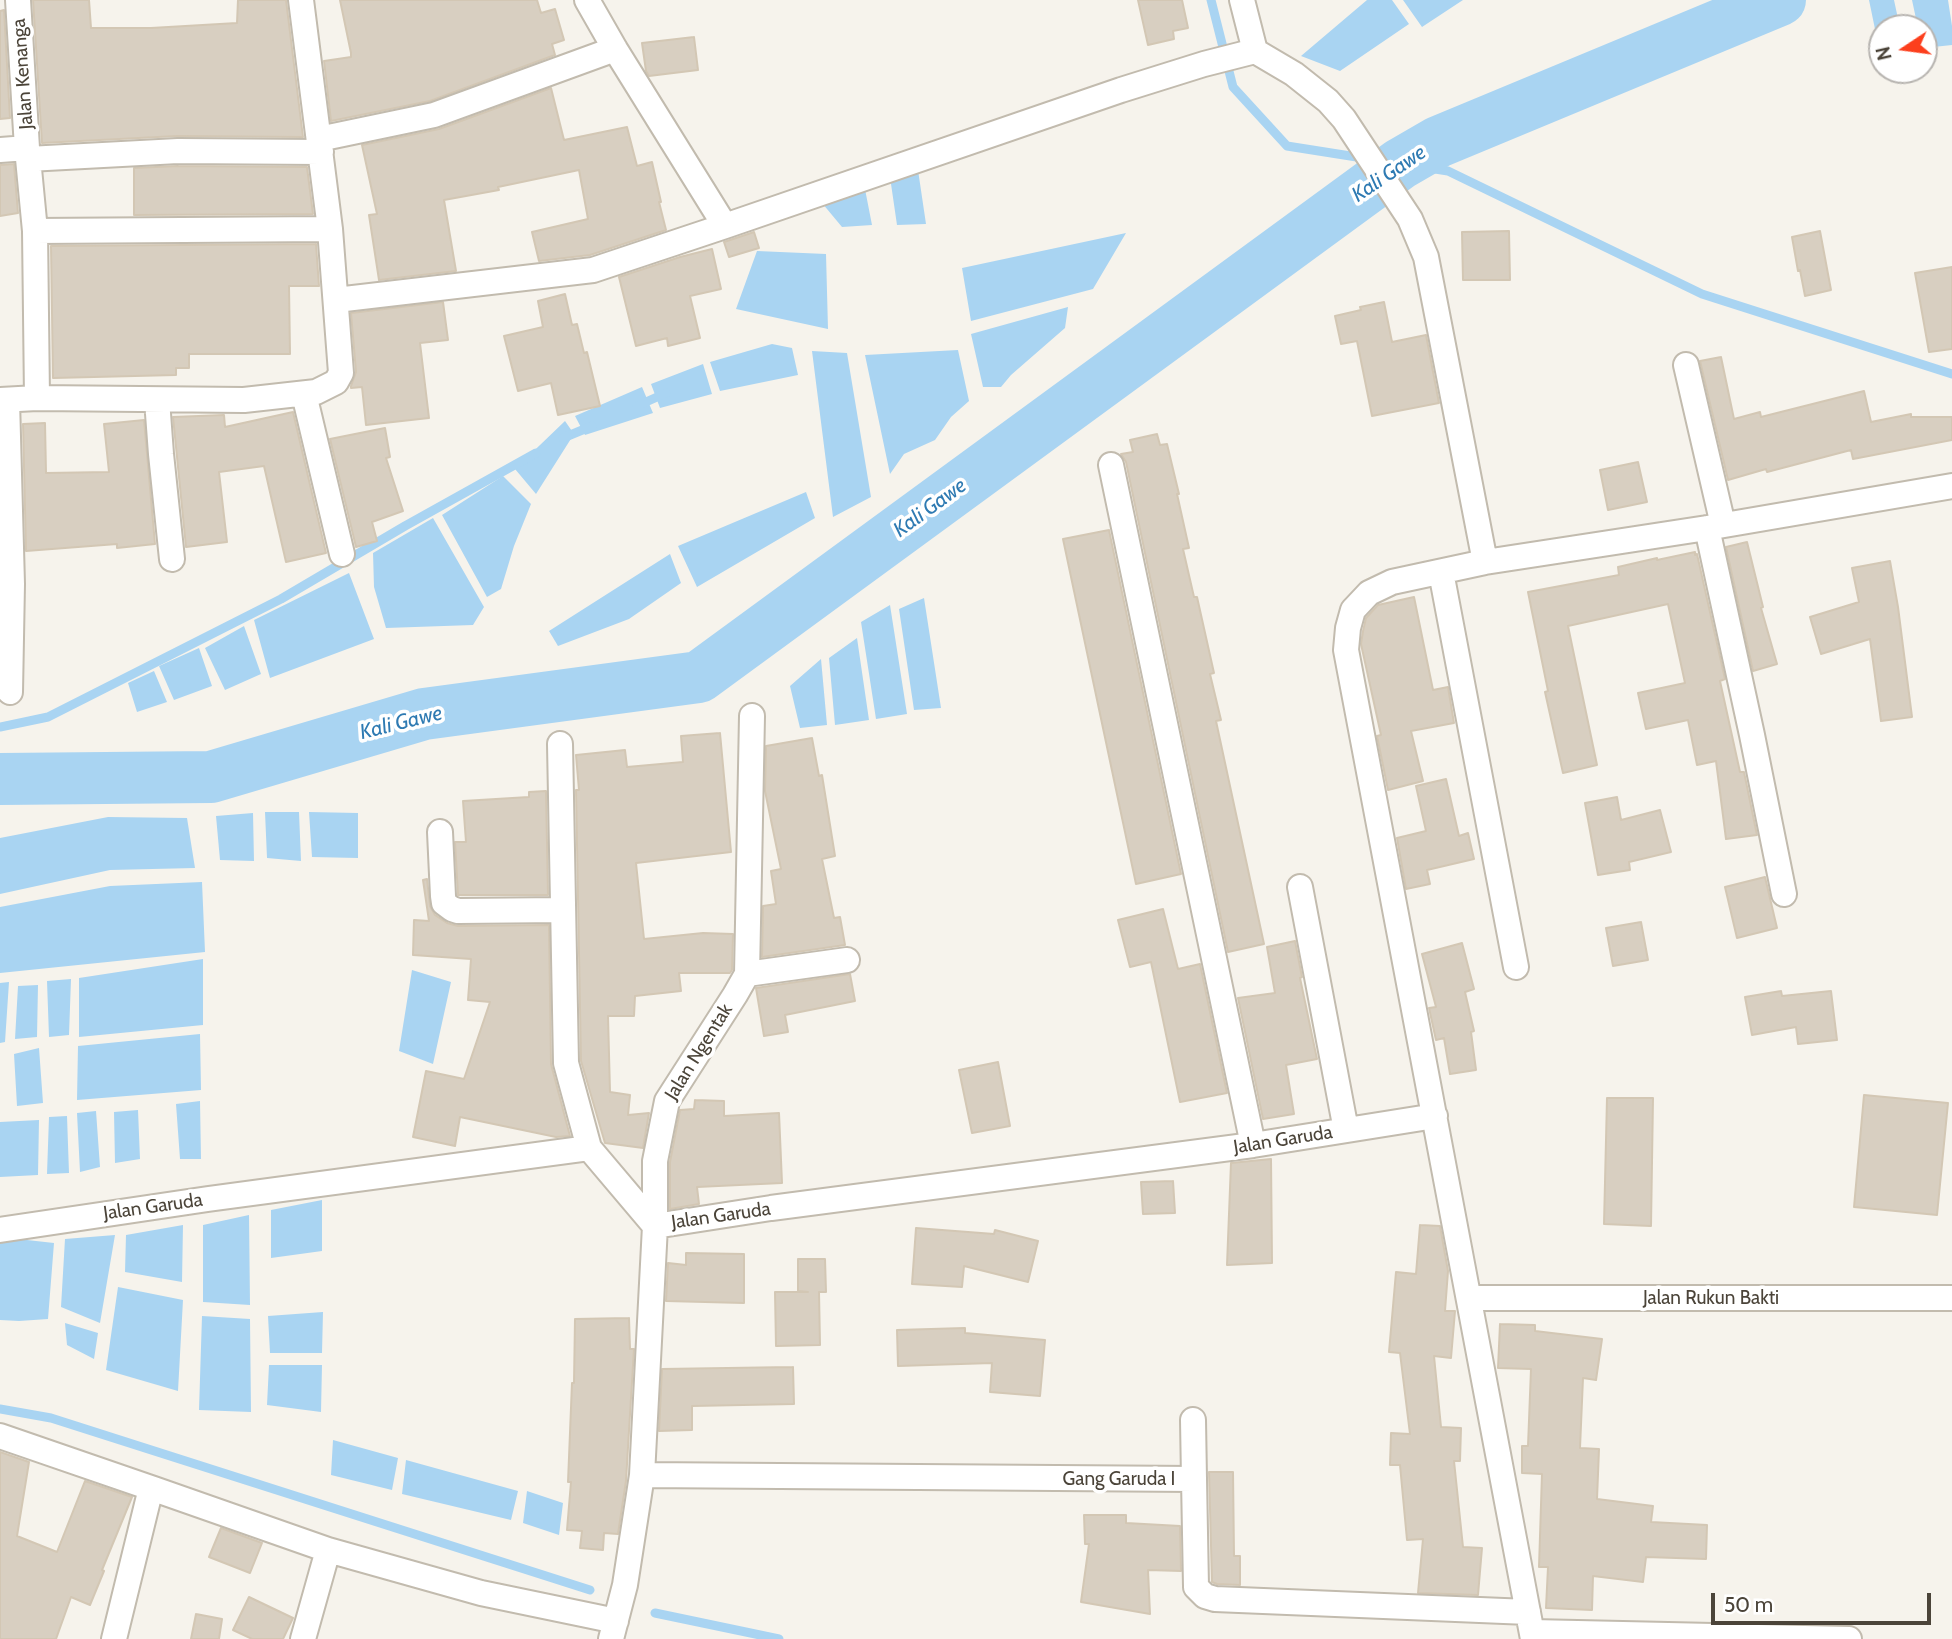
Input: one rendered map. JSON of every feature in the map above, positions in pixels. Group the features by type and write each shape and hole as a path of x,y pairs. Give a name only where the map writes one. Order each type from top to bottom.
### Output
{"street":[{"path":"10,692 12,584 3,400 244,400 316,392 336,382 341,373 330,229 301,0"},
{"path":"587,0 725,226"},
{"path":"1241,0 1250,53"},
{"name":"Jalan Kenanga","path":"12,3 35,231 37,398"},
{"path":"0,150 28,154 320,146 434,115 615,49"},
{"path":"336,300 593,270 1121,90 1204,64 1250,53 1294,74 1328,101 1344,119 1410,219 1426,257 1485,562"},
{"path":"35,231 330,229"},
{"path":"1686,365 1784,894"},
{"path":"303,394 342,554"},
{"path":"157,400 172,559"},
{"path":"1111,465 1254,1145"},
{"path":"1531,1628 1346,650 1353,610 1369,593 1392,582 1485,562 1952,486"},
{"path":"1441,572 1516,967"},
{"name":"Jalan Ngentak","path":"614,1630 625,1585 642,1475 655,1226 655,1161 667,1101 747,974 752,716"},
{"path":"560,744 566,1063 589,1148"},
{"path":"440,831 444,903 452,909 562,910"},
{"path":"1300,887 1346,1130"},
{"path":"747,974 847,960"},
{"name":"Jalan Garuda","path":"0,1230 589,1148 655,1226 771,1208 1254,1145 1435,1116"},
{"name":"Jalan Rukun Bakti","path":"1470,1298 1952,1298"},
{"path":"1193,1420 1194,1479"},
{"path":"0,1436 328,1550 614,1630"},
{"name":"Gang Garuda I","path":"642,1475 1194,1479 1196,1587 1205,1596 1216,1599 1531,1628 1849,1639"},
{"path":"114,1639 151,1488"},
{"path":"303,1639 328,1550"}],"water":[{"path":"1367,0 1392,0 1409,24 1340,71 1301,56"},
{"path":"1403,0 1463,0 1422,27"},
{"path":"1869,0 1894,0 1897,14 1872,14"},
{"path":"1912,0 1948,0 1952,45 1938,46 1938,14 1915,14"},
{"path":"918,170 926,224 897,225 890,177"},
{"path":"864,184 872,225 842,227 817,197"},
{"path":"1126,233 1093,289 971,321 962,268"},
{"path":"757,251 826,254 828,329 736,309"},
{"path":"1068,307 1065,328 1001,387 983,387 971,334"},
{"path":"772,344 792,348 798,375 720,391 710,362"},
{"path":"958,350 969,401 951,417 935,440 904,454 890,474 865,355"},
{"path":"812,351 847,353 871,497 833,517"},
{"path":"703,364 712,394 660,408 651,384"},
{"path":"642,387 653,413 585,435 575,416"},
{"path":"565,421 574,434 536,494 515,469"},
{"path":"503,476 531,504 501,589 487,597 442,515"},
{"path":"806,492 815,518 697,587 678,546"},
{"path":"433,518 484,607 473,625 386,628 374,587 373,553"},
{"path":"670,554 681,583 629,619 558,646 549,631"},
{"path":"349,573 374,639 270,678 254,620"},
{"path":"924,598 941,708 914,710 899,609"},
{"path":"890,605 907,714 876,719 861,622"},
{"path":"244,626 261,674 225,690 205,648"},
{"path":"857,638 869,720 835,725 829,658"},
{"path":"199,648 212,686 174,700 159,666"},
{"path":"821,659 827,725 800,728 790,686"},
{"path":"154,671 167,702 137,712 128,683"},
{"path":"265,812 299,812 301,861 267,858"},
{"path":"309,812 358,813 358,858 312,857"},
{"path":"253,813 254,861 220,860 216,816"},
{"path":"108,817 187,818 195,868 110,870 0,894 0,838"},
{"path":"202,882 205,952 0,973 0,907 110,886"},
{"path":"203,959 203,1025 79,1037 79,978"},
{"path":"412,970 451,982 433,1064 399,1051"},
{"path":"71,979 69,1035 49,1037 47,981"},
{"path":"9,982 5,1042 0,1043 0,983"},
{"path":"38,985 37,1037 15,1039 18,986"},
{"path":"200,1034 201,1090 77,1100 78,1046"},
{"path":"39,1048 43,1103 17,1106 14,1054"},
{"path":"200,1101 201,1159 180,1159 176,1104"},
{"path":"138,1110 140,1159 115,1163 114,1112"},
{"path":"96,1111 100,1167 80,1172 77,1113"},
{"path":"67,1116 69,1173 47,1174 49,1117"},
{"path":"39,1120 38,1175 0,1177 0,1122"},
{"path":"322,1200 322,1251 271,1258 271,1210"},
{"path":"249,1215 250,1305 203,1302 203,1225"},
{"path":"183,1225 182,1282 125,1272 126,1235"},
{"path":"115,1235 100,1323 61,1307 65,1239"},
{"path":"0,1237 54,1243 48,1319 0,1320"},
{"path":"118,1287 183,1300 178,1391 106,1370"},
{"path":"323,1312 322,1353 270,1353 268,1316"},
{"path":"202,1316 250,1319 251,1412 199,1410"},
{"path":"65,1323 98,1333 94,1359 67,1345"},
{"path":"269,1365 322,1365 321,1412 267,1405"},
{"path":"333,1440 398,1458 392,1490 331,1475"},
{"path":"406,1460 518,1491 511,1520 402,1494"},
{"path":"527,1491 563,1503 559,1535 523,1523"}],"building":[{"path":"33,0 89,0 91,28 151,28 237,23 238,0 286,0 303,137 177,136 42,143"},
{"path":"340,0 537,0 541,13 555,9 564,40 552,44 555,55 430,101 331,121 324,61 351,57"},
{"path":"1138,0 1182,0 1188,28 1173,31 1174,39 1148,45"},
{"path":"4,10 10,118 0,119 0,11"},
{"path":"694,37 698,70 649,76 642,43"},
{"path":"551,88 564,140 627,127 637,166 652,162 666,230 590,255 539,261 532,232 588,219 579,170 498,187 499,190 444,200 456,271 379,280 369,215 377,214 362,145 439,129"},
{"path":"14,164 18,213 0,216 0,165"},
{"path":"307,167 313,214 134,215 134,168"},
{"path":"1509,231 1510,280 1463,280 1462,232"},
{"path":"1820,231 1831,290 1805,296 1792,237"},
{"path":"754,232 759,248 729,257 724,242"},
{"path":"316,244 319,286 289,286 290,354 189,354 189,368 176,368 176,375 53,378 51,246"},
{"path":"712,249 721,289 690,296 700,338 668,346 667,338 636,346 619,277"},
{"path":"1952,267 1952,349 1929,352 1915,273"},
{"path":"565,294 572,325 577,324 584,353 587,352 600,406 558,415 551,383 518,391 504,336 543,327 538,301"},
{"path":"443,302 448,340 420,343 429,418 366,425 362,387 351,388 356,372 351,313"},
{"path":"1384,302 1392,342 1426,335 1439,403 1372,416 1357,341 1341,344 1335,316"},
{"path":"1721,357 1734,419 1760,412 1761,417 1864,391 1871,422 1911,414 1911,417 1952,417 1952,440 1853,459 1851,450 1728,480 1700,361"},
{"path":"293,412 326,553 286,562 264,466 219,472 227,542 186,547 173,417 224,415 225,427"},
{"path":"144,420 155,544 26,551 23,424 45,423 46,473 109,472 104,424"},
{"path":"385,428 390,457 386,458 403,511 372,522 377,541 356,547 330,439"},
{"path":"1157,434 1160,445 1167,444 1179,494 1189,548 1183,549 1214,673 1210,674 1221,720 1216,721 1264,944 1228,952 1126,462 1121,454 1133,452 1130,440"},
{"path":"1638,462 1647,502 1608,510 1600,470"},
{"path":"1109,530 1181,874 1136,884 1063,539"},
{"path":"1747,542 1763,607 1761,608 1777,664 1753,671 1726,547"},
{"path":"1695,552 1725,679 1720,681 1757,835 1726,839 1716,761 1697,765 1688,720 1646,729 1638,693 1685,683 1668,604 1568,626 1597,765 1563,773 1545,692 1548,691 1528,592 1619,575 1618,567"},
{"path":"1890,561 1912,717 1881,721 1870,639 1821,654 1810,617 1859,602 1852,568"},
{"path":"1414,597 1433,690 1448,687 1454,723 1411,731 1423,781 1388,790 1377,736 1381,735 1361,644 1366,618 1378,605"},
{"path":"720,733 731,852 636,863 644,939 703,933 733,934 732,970 730,973 679,973 681,991 635,996 634,1016 608,1016 610,1092 630,1095 628,1115 649,1113 643,1148 605,1143 581,1061 576,790 579,790 576,755 625,750 627,767 683,762 681,736"},
{"path":"812,738 819,776 822,775 835,856 822,859 834,918 840,917 845,945 762,957 763,906 776,904 771,871 781,869 765,791 766,746"},
{"path":"1446,779 1459,836 1468,833 1474,859 1427,870 1430,884 1406,889 1397,838 1426,831 1416,786"},
{"path":"546,791 548,895 458,895 455,842 466,842 463,801 529,797 529,792"},
{"path":"1617,797 1621,820 1660,810 1671,852 1629,862 1630,870 1598,875 1585,803"},
{"path":"1765,877 1777,928 1737,938 1725,887"},
{"path":"427,879 430,906 435,915 447,923 458,926 549,925 551,1064 570,1136 556,1137 460,1117 455,1146 413,1137 426,1071 464,1079 490,1002 468,1000 471,959 413,955 414,920 429,921 423,880"},
{"path":"1163,909 1178,969 1200,964 1227,1093 1180,1102 1151,962 1130,967 1118,920"},
{"path":"1641,922 1648,960 1613,966 1606,928"},
{"path":"1295,941 1317,1059 1286,1065 1294,1114 1263,1119 1238,998 1275,993 1267,947"},
{"path":"1462,943 1474,989 1465,992 1474,1031 1471,1032 1476,1070 1450,1074 1444,1038 1436,1040 1429,1008 1436,1007 1422,954"},
{"path":"850,974 855,1001 785,1015 788,1032 764,1036 756,988"},
{"path":"1781,991 1782,996 1831,991 1837,1040 1798,1044 1796,1027 1752,1035 1745,997"},
{"path":"998,1062 1010,1126 972,1133 959,1070"},
{"path":"1864,1095 1948,1103 1937,1215 1854,1207"},
{"path":"1607,1098 1653,1098 1651,1226 1604,1224"},
{"path":"695,1100 724,1101 724,1116 779,1113 782,1183 697,1187 699,1204 670,1209 670,1162 680,1110 694,1109"},
{"path":"1271,1159 1272,1263 1227,1265 1231,1163"},
{"path":"1173,1181 1175,1213 1143,1214 1141,1182"},
{"path":"1420,1225 1440,1226 1448,1271 1445,1311 1455,1311 1451,1358 1434,1356 1441,1427 1461,1428 1460,1461 1454,1461 1463,1547 1482,1548 1478,1595 1418,1593 1423,1539 1407,1540 1400,1465 1390,1465 1391,1433 1410,1434 1400,1353 1389,1352 1396,1272 1416,1274"},
{"path":"916,1228 994,1234 995,1230 1038,1241 1028,1282 964,1266 962,1287 912,1284"},
{"path":"686,1253 744,1254 744,1303 666,1301 668,1263 686,1265"},
{"path":"798,1259 825,1259 826,1292 819,1292 820,1345 776,1346 775,1292 808,1292 798,1291"},
{"path":"629,1318 630,1349 634,1349 626,1481 618,1534 604,1533 603,1550 580,1548 582,1531 567,1530 571,1482 568,1482 575,1319"},
{"path":"1500,1324 1535,1325 1535,1331 1602,1339 1596,1380 1583,1378 1580,1448 1599,1449 1597,1499 1653,1506 1651,1522 1707,1525 1706,1559 1646,1557 1643,1582 1593,1576 1592,1610 1546,1608 1548,1567 1539,1567 1542,1474 1522,1473 1522,1446 1528,1446 1531,1369 1498,1368"},
{"path":"965,1328 965,1333 1045,1340 1040,1396 990,1392 992,1363 898,1366 897,1330"},
{"path":"793,1367 794,1404 692,1406 692,1430 659,1431 662,1369"},
{"path":"0,1452 29,1462 17,1536 57,1552 85,1481 132,1497 90,1605 71,1597 56,1639 0,1639"},
{"path":"1209,1472 1233,1472 1234,1556 1240,1556 1240,1585 1212,1582"},
{"path":"1084,1515 1126,1515 1126,1523 1180,1526 1181,1571 1148,1570 1150,1614 1081,1602 1089,1544 1085,1544"},
{"path":"221,1528 262,1543 250,1573 209,1557"},
{"path":"249,1597 293,1618 283,1639 252,1639 233,1630"},
{"path":"196,1614 222,1619 219,1639 191,1639"}],"waterway":[{"path":"1211,0 1233,87 1287,146 1363,158"},
{"name":"Kali Gawe","path":"0,779 211,777 424,714 699,677 1400,164 1438,142 1780,0"},
{"path":"1377,160 1448,171 1702,294 1952,374"},
{"path":"637,406 666,393"},
{"path":"563,438 592,426"},
{"path":"0,727 48,717 281,599 536,453"},
{"path":"0,1409 51,1418 590,1590"},
{"path":"655,1613 779,1639"}]}
